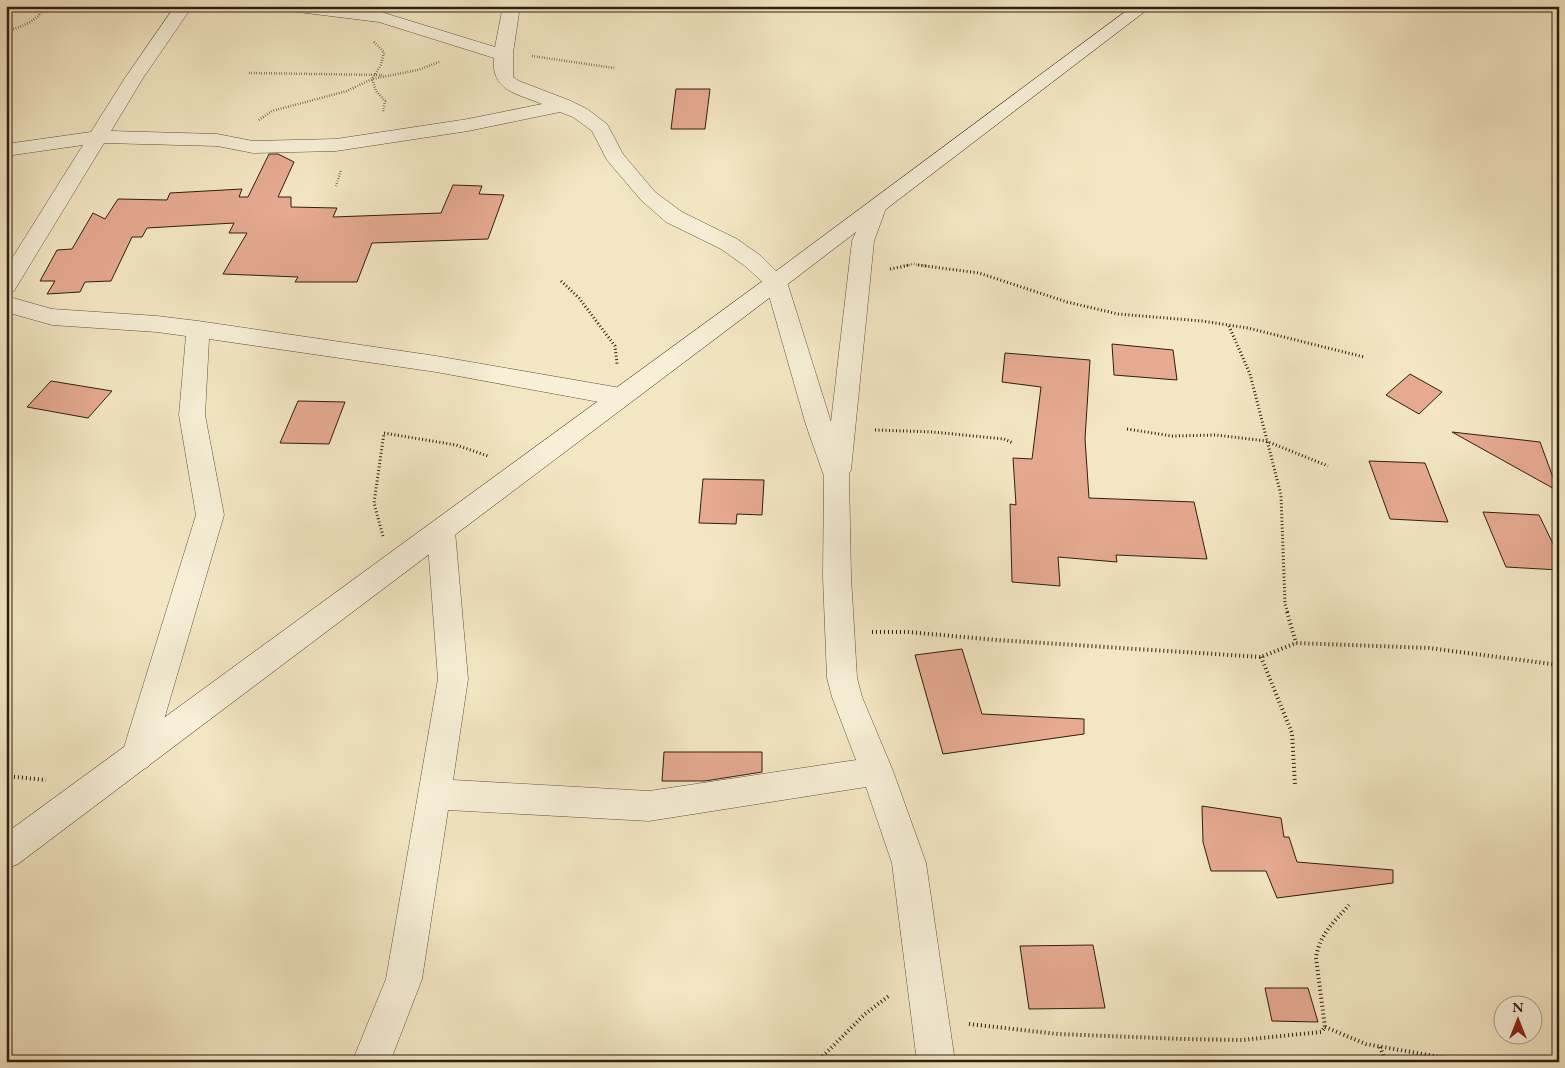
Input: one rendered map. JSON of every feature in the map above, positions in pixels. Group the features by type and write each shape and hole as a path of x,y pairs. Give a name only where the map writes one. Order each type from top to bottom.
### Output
{"street":[{"path":"6,286 134,78 181,10 188,6"},
{"path":"290,6 381,17 504,55"},
{"path":"512,6 504,55 503,75 506,80 512,85 580,113 600,128 614,156 628,174 664,210 683,222 729,244 753,261 776,282 819,425 838,476"},
{"path":"6,853 776,282 1144,6"},
{"path":"6,150 99,137 224,141 253,146 336,145 468,125 564,105"},
{"path":"875,208 863,241 838,476 839,632 842,678 847,697 877,770 909,863 936,1062"},
{"path":"6,303 29,313 52,317 157,324 198,329 436,364 621,397"},
{"path":"6,320 52,317"},
{"path":"137,757 210,515 192,415 198,329"},
{"path":"371,1062 404,980 453,679 441,531"},
{"path":"434,794 649,806 877,770"}],"path":[{"path":"6,31 33,22 46,6"},
{"path":"336,186 343,164 382,122 385,101 376,91 372,79 381,64 384,52 367,34 354,13"},
{"path":"224,141 272,110 347,91 372,79 418,70 477,46"},
{"path":"504,55 549,57 614,68"},
{"path":"249,73 391,75"},
{"path":"860,274 913,264 978,273 1067,302 1118,314 1248,328 1364,357"},
{"path":"561,281 579,298 615,346 621,397"},
{"path":"1228,325 1250,374 1281,495 1285,604 1296,643"},
{"path":"842,435 880,428 1004,438 1013,443"},
{"path":"1127,428 1172,436 1216,435 1266,441 1328,466"},
{"path":"391,568 374,504 384,433 456,445 524,469"},
{"path":"839,632 908,632 996,640 1261,657 1296,643 1428,648 1559,665"},
{"path":"1261,657 1292,733 1295,785"},
{"path":"931,1019 1058,1034 1183,1039 1242,1040 1321,1032 1325,1027 1316,958 1317,947 1320,938 1349,905"},
{"path":"817,1062 864,1014 924,970"},
{"path":"1325,1027 1366,1044 1468,1062"},
{"path":"1380,1046 1386,1062"}],"building":[{"path":"676,89 710,89 705,129 671,129"},
{"path":"269,154 278,154 294,162 278,197 291,197 291,207 337,208 333,217 441,213 453,185 482,186 479,194 504,195 488,239 372,243 357,282 295,282 298,277 223,274 247,233 229,233 234,223 147,228 142,237 132,237 111,281 85,282 80,292 47,294 55,281 40,281 57,250 72,249 93,213 105,219 118,199 167,200 170,193 242,189 239,197 248,197"},
{"path":"1112,344 1173,350 1177,380 1114,375"},
{"path":"1005,353 1090,360 1085,439 1089,498 1194,502 1207,559 1116,555 1117,562 1058,557 1060,586 1012,582 1010,504 1016,505 1013,458 1032,459 1041,387 1002,382"},
{"path":"1410,374 1442,392 1419,414 1386,395"},
{"path":"51,381 112,391 88,418 27,407"},
{"path":"298,401 345,402 329,444 280,443"},
{"path":"1452,432 1540,442 1558,491"},
{"path":"1369,461 1425,463 1448,522 1390,519"},
{"path":"703,479 764,480 762,515 737,514 736,524 699,523"},
{"path":"1483,512 1539,515 1559,556 1559,570 1506,567"},
{"path":"962,649 982,714 1084,719 1084,734 943,754 915,655"},
{"path":"664,752 762,752 762,772 705,781 662,781"},
{"path":"1202,806 1281,818 1284,837 1289,837 1297,862 1393,870 1393,883 1277,898 1266,871 1211,871 1203,842"},
{"path":"1093,945 1105,1008 1029,1009 1020,946"},
{"path":"1265,988 1308,988 1318,1022 1272,1021"}]}
